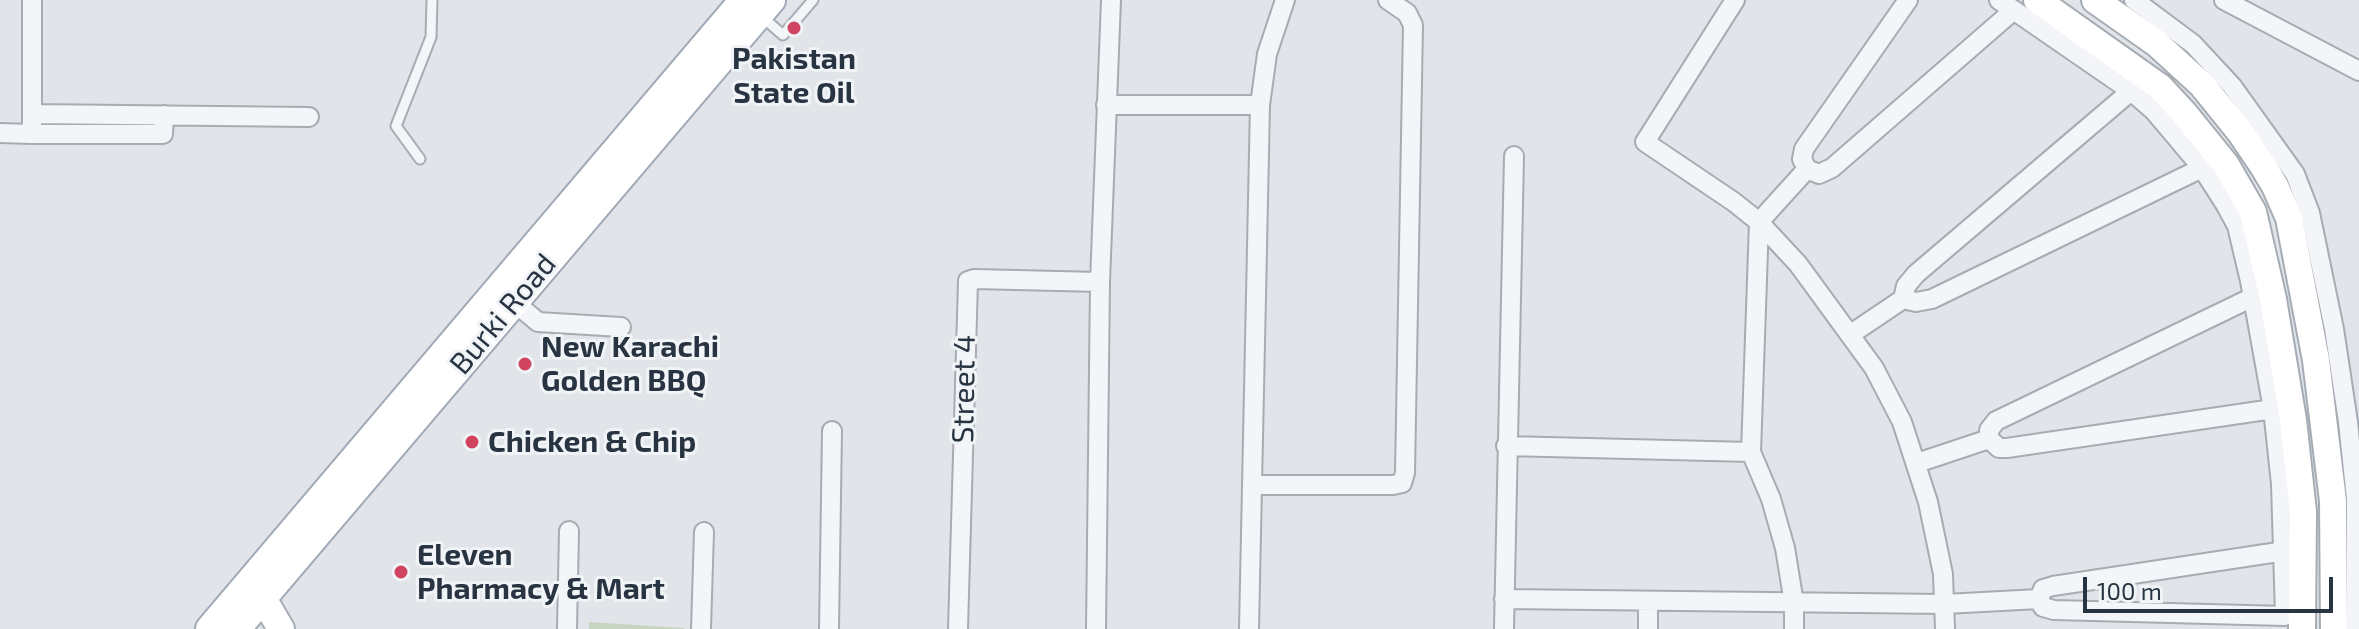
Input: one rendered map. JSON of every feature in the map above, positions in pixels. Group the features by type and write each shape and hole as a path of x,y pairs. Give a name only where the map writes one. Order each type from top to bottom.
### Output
{"main road":[{"name":"Burki Road","path":"210,629 256,591 514,302 758,4"},
{"name":"Burki Road","path":"236,629 256,591 758,4"}],"street":[{"path":"32,0 32,134"},
{"path":"1249,629 1260,105 1267,54 1285,0"},
{"path":"1254,485 1393,485 1402,483 1405,473 1413,25 1407,13 1388,0"},
{"path":"1735,0 1645,142 1759,222 1798,264 1874,368 1917,463 1928,502 1943,574 1945,629"},
{"path":"1908,0 1804,149 1802,159 1807,169 1819,174 1832,168 2017,3"},
{"path":"2095,0 2156,43 2202,85 2240,132 2275,186 2289,218 2316,360 2349,500"},
{"path":"2134,0 2193,44 2222,75 2295,174 2310,213 2334,329 2348,422 2356,629"},
{"path":"2224,0 2359,71"},
{"path":"1096,629 1100,282 1110,1"},
{"path":"2017,3 2131,91 2176,120 2226,165 2253,212 2265,258 2274,354 2273,409 2285,551 2302,629"},
{"path":"2017,3 2160,87 2202,168 2237,226 2253,297 2293,420 2303,512 2295,586 2285,616 2054,610 2043,607 2039,599 2043,589 2053,586 2285,551"},
{"path":"1851,334 1903,299 1906,286 1916,274 2131,91"},
{"path":"1106,105 1260,105"},
{"path":"32,114 309,117"},
{"path":"0,133 163,134 164,115"},
{"path":"1504,629 1514,156"},
{"path":"1903,299 1916,302 1932,299 2202,168"},
{"path":"1794,629 1794,603 1785,548 1771,499 1751,452 1759,222 1807,169"},
{"name":"Street 4","path":"958,629 968,281 1100,282"},
{"path":"2253,297 1996,421 1989,430 1989,439 1999,448 2007,448 2273,409"},
{"path":"514,302 538,322 621,327"},
{"path":"829,629 832,431"},
{"path":"1917,463 1989,439"},
{"path":"1506,446 1751,452"},
{"path":"2334,629 2350,529"},
{"path":"567,629 569,531"},
{"path":"701,629 704,532"},
{"path":"256,591 281,629"},
{"path":"1504,599 1945,604 2039,599"},
{"path":"1648,602 1648,629"}],"lane":[{"path":"420,159 396,126 431,37 432,0"},
{"path":"758,4 783,35 813,0"}],"green space":[{"path":"589,622 684,628 684,629 589,629"}],"place":[{"name":"Pakistan State Oil","path":"794,28"},
{"name":"New Karachi Golden BBQ","path":"525,364"},
{"name":"Chicken & Chip","path":"472,442"},
{"name":"Eleven Pharmacy & Mart","path":"401,572"}]}
